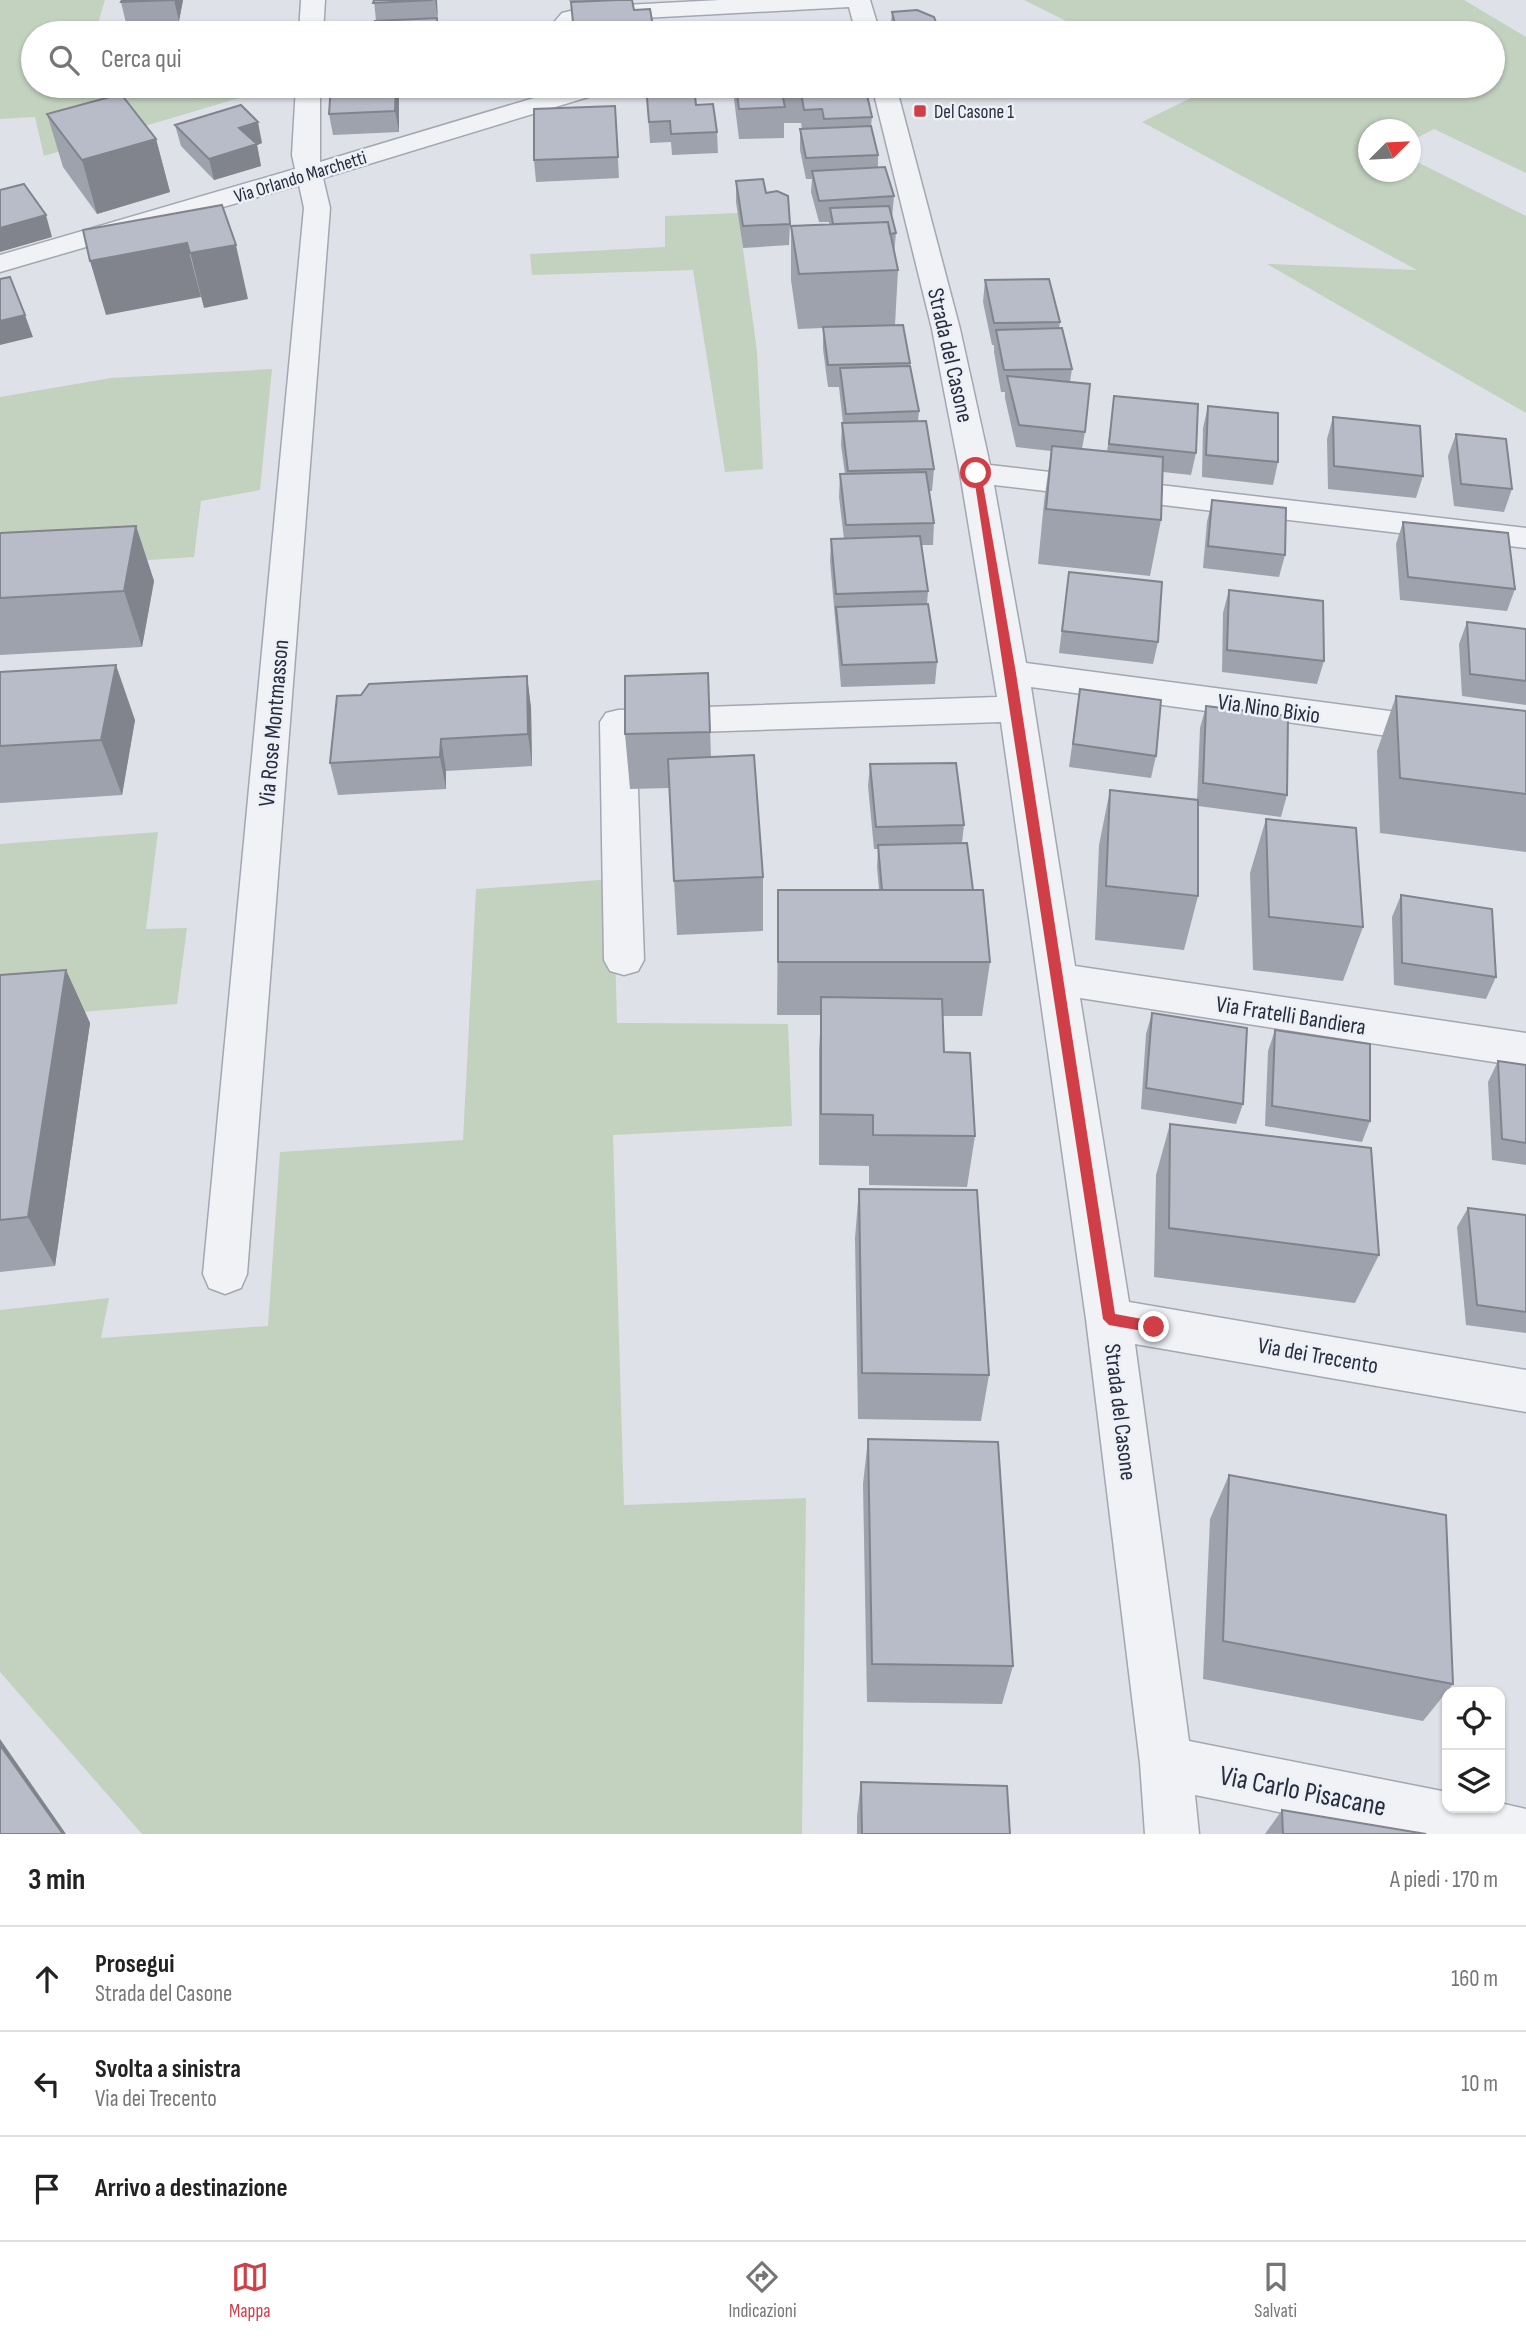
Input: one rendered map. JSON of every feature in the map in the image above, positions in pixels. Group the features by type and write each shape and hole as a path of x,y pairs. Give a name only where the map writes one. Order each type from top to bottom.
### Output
{"street":[{"path":"312,21 313,0"},
{"path":"814,21 857,3"},
{"path":"567,21 587,14 857,3"},
{"path":"857,3 864,21"},
{"name":"Via Rose Montmasson","path":"225,1274 317,208 305,155 307,98"},
{"name":"Via Orlando Marchetti","path":"0,264 310,173 544,98"},
{"name":"Strada del Casone","path":"887,98 946,329 976,473 1011,673 1109,1319 1166,1763 1172,1834"},
{"path":"976,473 1526,538"},
{"name":"Via Nino Bixio","path":"1011,673 1526,742"},
{"path":"624,960 618,722 1016,709"},
{"name":"Via Fratelli Bandiera","path":"1056,979 1526,1050"},
{"name":"Via dei Trecento","path":"1109,1319 1526,1391"},
{"name":"Via Carlo Pisacane","path":"1166,1763 1522,1834"}],"green space":[{"path":"0,0 105,0 99,21 21,21 21,98 239,98 44,156 35,117 0,119"},
{"path":"1024,0 1464,0 1499,21 1066,21"},
{"path":"1505,24 1526,37 1526,173 1434,129 1421,136 1421,119 1358,119 1358,182 1421,182 1421,164 1526,216 1526,413 1267,264 1417,270 1142,122 1191,98 1505,98"},
{"path":"738,213 757,351 763,469 725,472 693,270 532,275 530,254 665,247 665,216"},
{"path":"272,369 260,490 201,501 194,557 0,570 0,397 111,378"},
{"path":"158,832 146,929 187,928 177,1004 0,1019 0,844"},
{"path":"613,879 617,1023 788,1024 792,1126 613,1135 624,1505 806,1498 802,1834 142,1834 0,1672 0,1310 109,1298 101,1338 268,1326 280,1152 463,1140 476,889"}],"building":[{"path":"122,0 174,0 121,2"},
{"path":"374,0 433,0 373,3"},
{"path":"632,0 634,10 650,9 652,21 573,21 571,2"},
{"path":"917,10 934,17 935,21 894,21 892,12"},
{"path":"437,18 437,21 375,21"},
{"path":"106,98 124,98 156,139 82,160 47,114"},
{"path":"330,98 396,98 395,111 329,114"},
{"path":"647,98 695,98 696,105 713,104 717,132 671,134 670,121 649,122"},
{"path":"738,98 783,98 785,107 739,109"},
{"path":"802,98 868,98 872,117 824,119 822,109 804,110"},
{"path":"241,105 258,122 239,128 257,144 209,159 175,125"},
{"path":"615,106 618,157 534,160 534,109"},
{"path":"871,126 878,155 806,158 800,129"},
{"path":"885,167 894,196 819,201 812,171"},
{"path":"763,179 766,193 777,191 788,196 790,224 743,226 736,181"},
{"path":"24,184 46,215 0,228 0,190"},
{"path":"222,205 236,245 190,253 187,243 90,261 83,230"},
{"path":"889,206 896,233 890,234 888,222 833,224 830,208"},
{"path":"888,222 898,270 799,274 791,226"},
{"path":"10,277 25,315 0,321 0,279"},
{"path":"1049,279 1060,322 994,323 985,280"},
{"path":"903,325 910,363 828,365 823,327"},
{"path":"1062,328 1072,369 1004,370 996,330"},
{"path":"910,366 919,411 846,414 840,368"},
{"path":"1007,376 1090,384 1085,432 1019,425"},
{"path":"1114,396 1198,404 1196,453 1109,444"},
{"path":"1208,406 1278,413 1278,462 1206,455"},
{"path":"1333,417 1420,426 1423,476 1334,466"},
{"path":"926,421 934,469 848,471 842,423"},
{"path":"1456,434 1506,439 1512,489 1461,484"},
{"path":"1052,446 1163,457 1161,520 1046,509"},
{"path":"926,472 934,523 846,525 840,474"},
{"path":"1212,500 1286,508 1285,555 1208,546"},
{"path":"1403,522 1508,533 1515,589 1408,577"},
{"path":"136,526 124,591 0,598 0,533"},
{"path":"920,536 928,591 836,594 831,539"},
{"path":"1069,572 1162,582 1158,642 1062,631"},
{"path":"1229,590 1323,601 1324,661 1227,650"},
{"path":"928,604 937,662 842,665 836,607"},
{"path":"1467,622 1526,629 1526,681 1470,674"},
{"path":"116,665 101,740 0,746 0,672"},
{"path":"708,673 710,732 625,734 625,676"},
{"path":"527,676 528,734 441,739 440,757 330,763 337,696 361,695 369,684"},
{"path":"1080,689 1161,700 1156,756 1073,744"},
{"path":"1396,696 1526,711 1526,794 1400,778"},
{"path":"1206,706 1288,716 1287,795 1203,783"},
{"path":"754,755 763,877 674,881 668,759"},
{"path":"956,763 964,825 876,827 870,764"},
{"path":"1110,790 1198,800 1198,896 1106,886"},
{"path":"1266,819 1356,828 1363,927 1269,917"},
{"path":"967,843 973,890 882,890 878,845"},
{"path":"778,890 983,890 990,962 778,962"},
{"path":"1401,895 1492,909 1496,977 1402,963"},
{"path":"66,970 28,1217 0,1220 0,975"},
{"path":"821,997 942,999 944,1052 970,1053 975,1136 873,1135 873,1115 821,1114"},
{"path":"1152,1013 1247,1028 1243,1104 1146,1088"},
{"path":"1275,1030 1370,1044 1370,1121 1272,1106"},
{"path":"1498,1061 1526,1065 1526,1143 1502,1139"},
{"path":"1170,1124 1371,1148 1379,1255 1169,1228"},
{"path":"859,1189 977,1190 989,1375 862,1373"},
{"path":"1468,1208 1526,1215 1526,1312 1477,1305"},
{"path":"868,1439 998,1442 1013,1666 872,1664"},
{"path":"1229,1475 1446,1515 1453,1684 1223,1641"},
{"path":"0,1745 63,1834 0,1834"},
{"path":"861,1782 1007,1786 1010,1834 862,1834"},
{"path":"1282,1810 1426,1834 1283,1834"}],"place":[{"name":"Del Casone 1","path":"920,111"}],"route":[{"path":"976,473 1011,673 1109,1319 1154,1327"}]}
